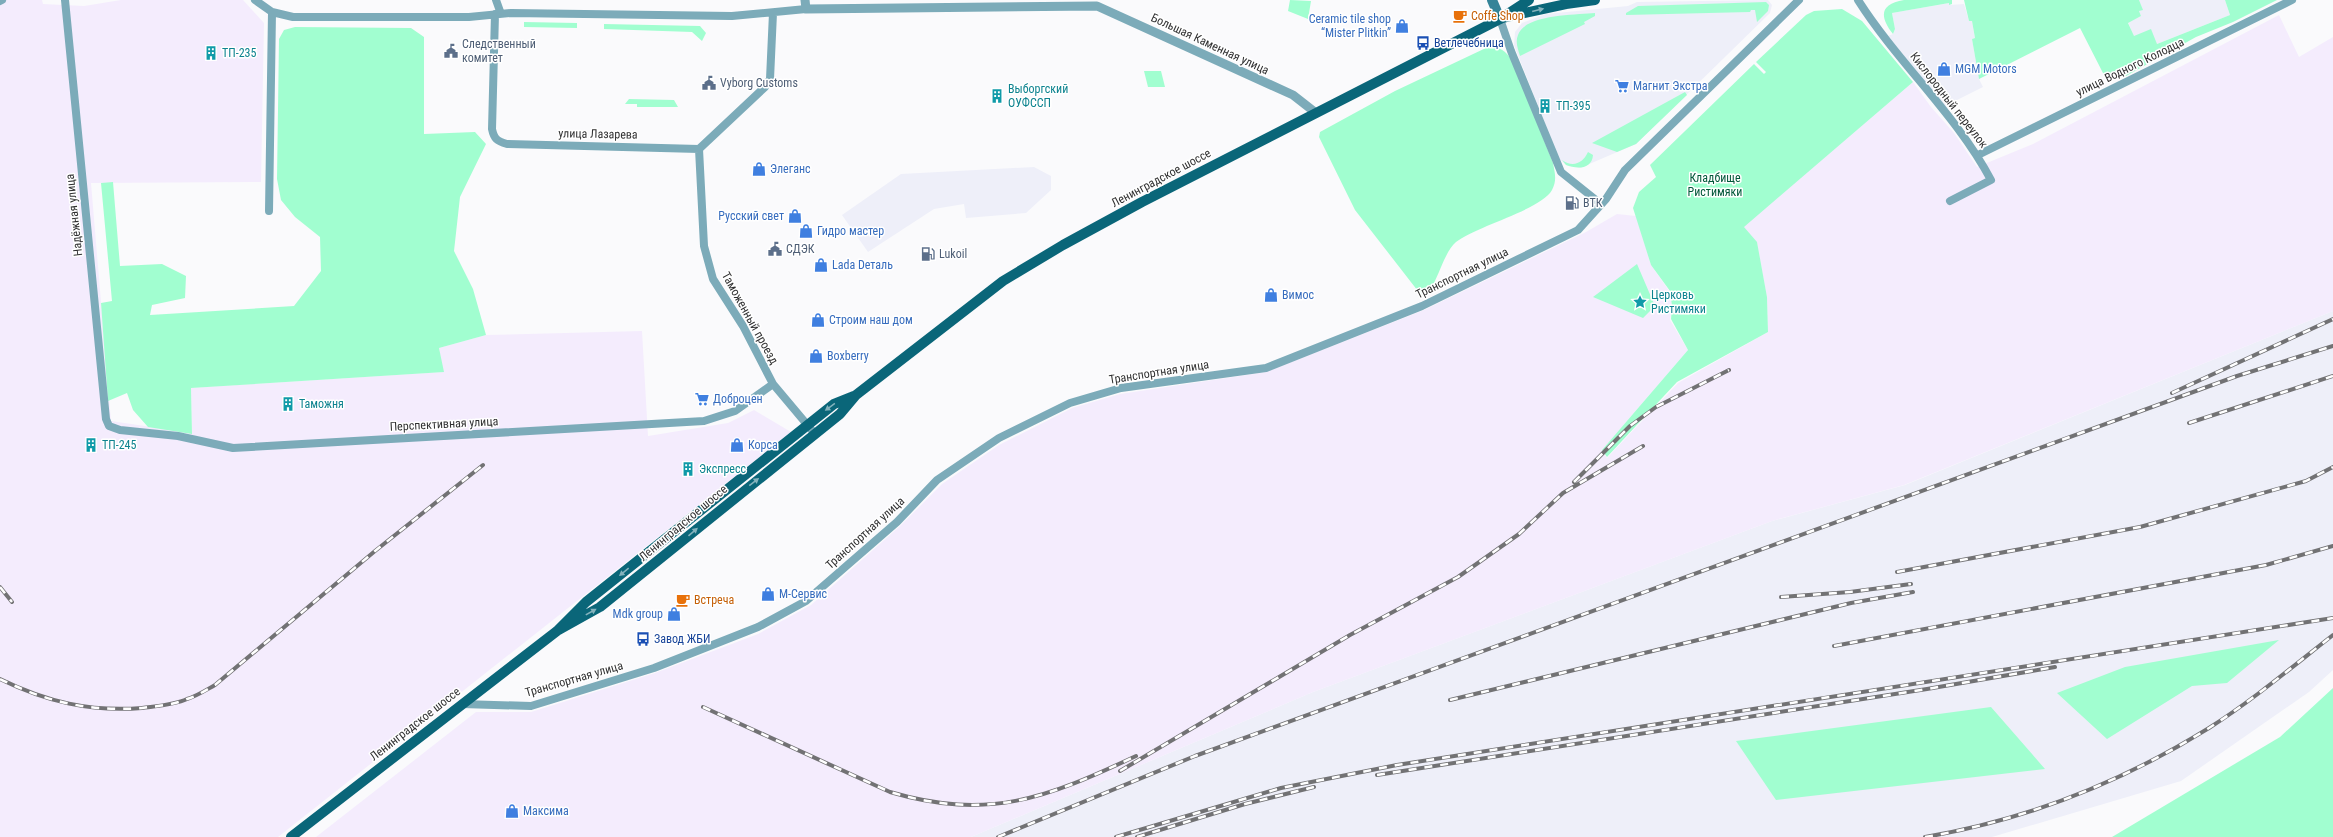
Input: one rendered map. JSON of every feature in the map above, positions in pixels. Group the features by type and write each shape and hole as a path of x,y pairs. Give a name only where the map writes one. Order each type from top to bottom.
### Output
{"main road":[{"path":"1492,0 1500,19"},
{"name":"Ленинградское шоссе","path":"557,631 600,607 840,414 856,395 1003,281 1063,244 1500,19 1529,0"},
{"name":"Ленинградское шоссе","path":"1500,19 1566,4 1595,0"},
{"name":"Ленинградское шоссе","path":"291,837 557,631 586,602 834,404 856,395"}],"street":[{"name":"Надёжная улица","path":"65,0 104,404 109,426"},
{"name":"Большая Каменная улица","path":"255,0 272,12 281,16 300,17 469,17 498,14 732,16 772,13 805,4 1097,6 1293,95 1316,113"},
{"path":"496,0 498,14"},
{"name":"Транспортная улица","path":"461,704 531,706 654,668 758,627 806,601 897,522 938,480 999,438 1070,403 1121,388 1272,365 1422,306 1578,230 1601,204 1625,170 1799,0"},
{"name":"Кислородный переулок","path":"1858,0 1874,26 1978,155 1991,180 1950,201"},
{"name":"улица Водного Колодца","path":"1978,155 2292,0"},
{"path":"269,211 272,12"},
{"path":"699,149 765,87 770,79 772,13"},
{"name":"улица Лазарева","path":"498,14 492,129 493,136 498,142 507,144 699,149"},
{"path":"1500,19 1511,51 1561,172 1601,204"},
{"name":"Таможенный проезд","path":"699,149 706,256 713,280 743,326 773,384 815,434"},
{"name":"Перспективная улица","path":"109,426 120,430 178,436 233,448 704,420 735,411 773,384"}],"shaded area":[{"path":"0,0 42,0 43,4 84,6 121,0 243,0 264,23 261,182 91,183 111,421 192,433 191,388 443,372 439,348 486,335 642,331 648,436 728,423 754,410 791,432 278,837 0,837"},
{"path":"1768,0 1772,5 1770,13 1636,144 1580,168 1566,165 1559,159 1514,45 1515,32 1522,23 1546,14 1628,6 1637,2"},
{"path":"2139,0 2225,0 2230,15 2157,44 2134,37 2128,22 2141,16 2139,11 2142,9"},
{"path":"1949,3 1950,5 1964,4 1969,21 1972,21 1975,38 1972,39 1979,79 1983,87 1945,106 1888,36 1893,34 1895,29 1892,13"},
{"path":"2279,15 2299,57 2333,37 2333,311 1904,485 1772,521 1313,692 971,837 316,837 476,712 531,712 655,673 758,634 811,605 900,526 942,484 999,445 1072,408 1120,394 1266,372 1424,310 1586,232 1617,214 1636,216 1651,265 1670,292 1672,307 1670,320 1688,350 1602,450 1607,458 1678,383 1768,332 1767,297 1757,243 1743,227 1913,82 1931,107 1954,133 1977,167 2033,144"},
{"path":"1034,167 1051,176 1051,190 1026,213 966,218 964,204 934,209 868,252 842,215 901,174"},
{"path":"2333,311 2333,670 2309,692 2181,781 1992,837 971,837 1313,692 1772,521 1905,485"}],"green space":[{"path":"1290,0 1311,1 1308,19 1288,11"},
{"path":"1904,0 1952,0 1952,4 1949,5 1949,3 1892,13 1895,29 1893,34 1885,22 1884,12 1890,4"},
{"path":"1964,0 2139,0 2143,10 2139,11 2141,16 2128,23 2134,36 2151,29 2157,44 2230,15 2225,0 2277,0 2233,22 2196,37 2126,76 2109,80 2104,75 2080,28 1979,79 1972,39 1975,38 1972,21 1969,21"},
{"path":"1766,2 1769,5 1768,11 1757,22 1755,10 1751,10 1750,12 1626,15 1626,13 1638,6"},
{"name":"Кладбище Ристимяки","path":"1842,9 1862,21 1913,82 1744,227 1757,242 1767,297 1768,332 1677,382 1607,457 1602,450 1688,350 1671,319 1672,306 1670,291 1651,265 1633,208 1639,192 1656,177 1650,165 1754,64 1764,74 1766,72 1756,62 1806,15 1814,11"},
{"path":"1595,13 1595,16 1584,22 1585,24 1520,56 1517,46 1517,38 1523,28 1530,23 1540,19 1564,15"},
{"path":"524,22 577,23 577,28 524,27"},
{"path":"604,24 700,26 706,33 702,41 692,32 604,29"},
{"path":"295,27 411,28 424,37 424,134 475,132 486,144 460,197 454,251 473,289 486,335 439,348 444,372 191,388 192,434 148,427 133,410 127,393 108,401 101,303 112,301 101,183 113,182 120,266 162,264 186,276 185,298 152,305 150,315 294,306 321,271 320,237 295,217 281,200 277,179 279,39 284,30"},
{"path":"1488,47 1501,49 1514,64 1553,163 1555,183 1552,190 1546,197 1535,204 1465,236 1456,242 1447,255 1432,287 1424,296 1421,295 1355,210 1319,137 1320,132 1395,91"},
{"path":"1144,71 1161,71 1165,87 1148,87"},
{"path":"1685,92 1687,95 1636,144 1617,152 1592,143"},
{"path":"629,99 674,100 678,107 637,107 637,104 625,104"},
{"path":"1588,152 1593,155 1592,160 1587,166 1579,168 1574,167 1566,165 1562,160 1570,164 1574,164 1583,159"},
{"path":"1637,264 1655,306 1643,318 1593,297"},
{"path":"2279,640 2227,683 2192,686 2107,739 2057,693 2125,667"},
{"path":"2333,688 2333,837 2112,837 2280,737"},
{"path":"1991,707 2045,769 1776,800 1736,741"}],"railway":[{"path":"2172,393 2333,319"},
{"path":"998,837 1195,756 2237,376 2333,346"},
{"path":"1574,482 1630,426 1656,407 1729,370"},
{"path":"2189,423 2333,376"},
{"path":"1120,771 1350,635 1458,577 1519,534 1563,493 1643,446"},
{"path":"0,679 35,694 69,704 87,707 123,709 142,708 177,703 194,696 215,685 375,551 483,465"},
{"path":"1897,572 2140,527 2306,481 2333,467"},
{"path":"1834,646 2266,565 2333,546"},
{"path":"1781,597 1850,592 1911,584"},
{"path":"0,587 12,602"},
{"path":"1450,700 1851,603 1913,592"},
{"path":"1116,837 1281,788 1397,765 2333,618"},
{"path":"1925,837 1963,830 2000,820 2036,809 2108,782 2209,728 2272,683 2333,635"},
{"path":"1377,775 1927,689 2055,667"},
{"path":"703,707 890,792 925,801 958,805 1017,801 1074,783 1136,756"},
{"path":"1137,837 1245,804 1314,787"}],"place":[{"name":"Coffe Shop","path":"1460,16"},
{"name":"Ceramic tile shop “Mister Plitkin”","path":"1402,26"},
{"name":"Ветлечебница","path":"1423,43"},
{"name":"Следственный комитет","path":"451,51"},
{"name":"ТП-235","path":"211,53"},
{"name":"MGM Motors","path":"1944,69"},
{"name":"Vyborg Customs","path":"709,83"},
{"name":"Магнит Экстра","path":"1622,86"},
{"name":"Выборгский ОУФССП","path":"997,96"},
{"name":"ТП-395","path":"1545,106"},
{"name":"Элеганс","path":"759,169"},
{"name":"ВТК","path":"1572,203"},
{"name":"Русский свет","path":"795,216"},
{"name":"Гидро мастер","path":"806,231"},
{"name":"СДЭК","path":"775,249"},
{"name":"Lukoil","path":"928,254"},
{"name":"Lada Dеталь","path":"821,265"},
{"name":"Вимос","path":"1271,295"},
{"name":"Церковь Ристимяки","path":"1640,302"},
{"name":"Строим наш дом","path":"818,320"},
{"name":"Boxberry","path":"816,356"},
{"name":"Доброцен","path":"702,399"},
{"name":"Таможня","path":"288,404"},
{"name":"ТП-245","path":"91,445"},
{"name":"Корса","path":"737,445"},
{"name":"Экспресс","path":"688,469"},
{"name":"М-Сервис","path":"768,594"},
{"name":"Встреча","path":"683,600"},
{"name":"Mdk group","path":"674,614"},
{"name":"Завод ЖБИ","path":"643,639"},
{"name":"Максима","path":"512,811"}]}
